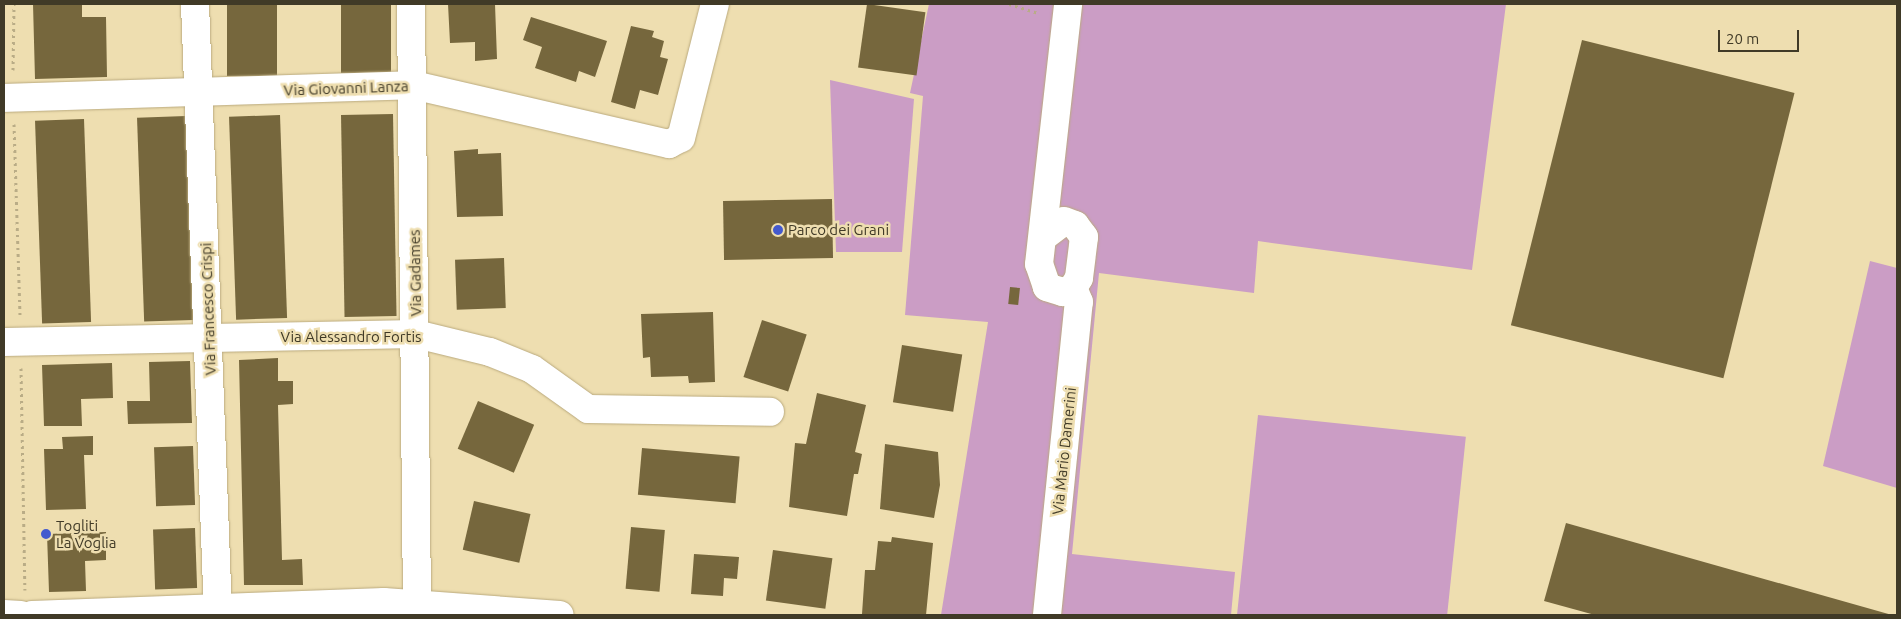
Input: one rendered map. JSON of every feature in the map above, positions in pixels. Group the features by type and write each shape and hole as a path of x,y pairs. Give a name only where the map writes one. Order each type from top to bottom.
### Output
{"street":[{"name":"Via Francesco Crispi","path":"195,4 218,611"},
{"name":"Via Gadames","path":"411,4 416,334 417,602"},
{"name":"Via Giovanni Lanza","path":"9,98 198,94 413,86 669,144 681,138 715,4"},
{"path":"1043,237 1064,221 1076,225 1084,237 1079,278 1073,288 1054,292 1041,279 1043,237 1068,4"},
{"name":"Via Mario Damerini","path":"1047,615 1080,302 1073,288"},
{"name":"Via Alessandro Fortis","path":"12,342 416,334 490,352 532,369 588,409 770,412"},
{"path":"4,614 26,609 218,611 417,602 560,615"}],"path":[{"path":"14,4 9,98 12,342 26,609"}],"shaded area":[{"path":"929,4 1506,4 1472,270 1258,241 1254,293 1099,273 1072,554 1235,572 1231,615 941,615 988,322 905,315 923,96 910,93"},
{"path":"830,80 914,99 902,252 836,252"},
{"path":"1870,261 1897,268 1897,488 1823,466"},
{"path":"1258,415 1466,437 1447,615 1237,615"}],"building":[{"path":"33,4 82,4 82,17 106,17 107,77 35,79"},
{"path":"227,4 277,4 277,76 227,76"},
{"path":"341,4 391,4 391,73 341,73"},
{"path":"448,4 495,4 497,59 475,61 475,42 450,43"},
{"path":"867,4 925,12 917,76 858,67"},
{"path":"531,17 607,41 595,77 579,71 576,82 535,68 542,47 523,40"},
{"path":"631,26 654,31 652,37 664,41 660,57 668,59 658,95 640,90 635,109 611,102"},
{"path":"1582,40 1794,93 1723,378 1511,325"},
{"path":"393,114 397,316 345,317 341,115"},
{"path":"280,115 287,318 236,320 229,117"},
{"path":"186,116 193,320 144,322 137,118"},
{"path":"84,119 91,322 42,324 35,121"},
{"path":"478,149 478,154 501,153 503,216 457,217 454,151"},
{"name":"Parco dei Grani","path":"832,199 833,258 724,260 723,201"},
{"path":"504,258 506,308 457,310 455,260"},
{"path":"1010,287 1020,288 1018,305 1008,304"},
{"path":"713,312 715,382 689,383 688,376 651,377 650,357 643,358 641,314"},
{"path":"762,320 807,335 788,392 743,377"},
{"path":"902,345 962,355 953,412 893,402"},
{"path":"278,358 278,381 293,381 293,404 278,405 282,560 302,559 303,585 244,585 239,360"},
{"path":"190,361 192,423 128,424 127,401 150,401 149,362"},
{"path":"112,363 113,398 81,399 82,426 44,426 42,365"},
{"path":"817,393 866,405 855,452 862,454 858,474 854,474 847,516 789,507 795,443 806,444"},
{"path":"478,401 534,425 514,473 458,449"},
{"path":"93,436 93,455 84,455 86,509 46,510 44,449 63,449 62,437"},
{"path":"885,444 938,452 940,485 934,518 880,509"},
{"path":"193,446 195,505 156,506 154,447"},
{"path":"642,448 740,457 736,503 638,495"},
{"path":"474,501 531,514 519,563 463,550"},
{"path":"1566,523 1892,615 1595,615 1544,601"},
{"path":"631,527 665,530 659,592 626,589"},
{"path":"195,528 197,588 155,589 153,529"},
{"path":"106,532 106,560 85,561 86,591 49,592 47,534"},
{"path":"892,537 933,543 926,615 862,614 865,570 875,570 878,541 891,542"},
{"path":"773,550 832,558 825,609 766,601"},
{"path":"694,554 739,557 737,579 724,578 723,596 691,594"}],"place":[{"name":"Parco dei Grani","path":"778,230"},
{"name":"Togliti La Voglia","path":"46,534"}]}
